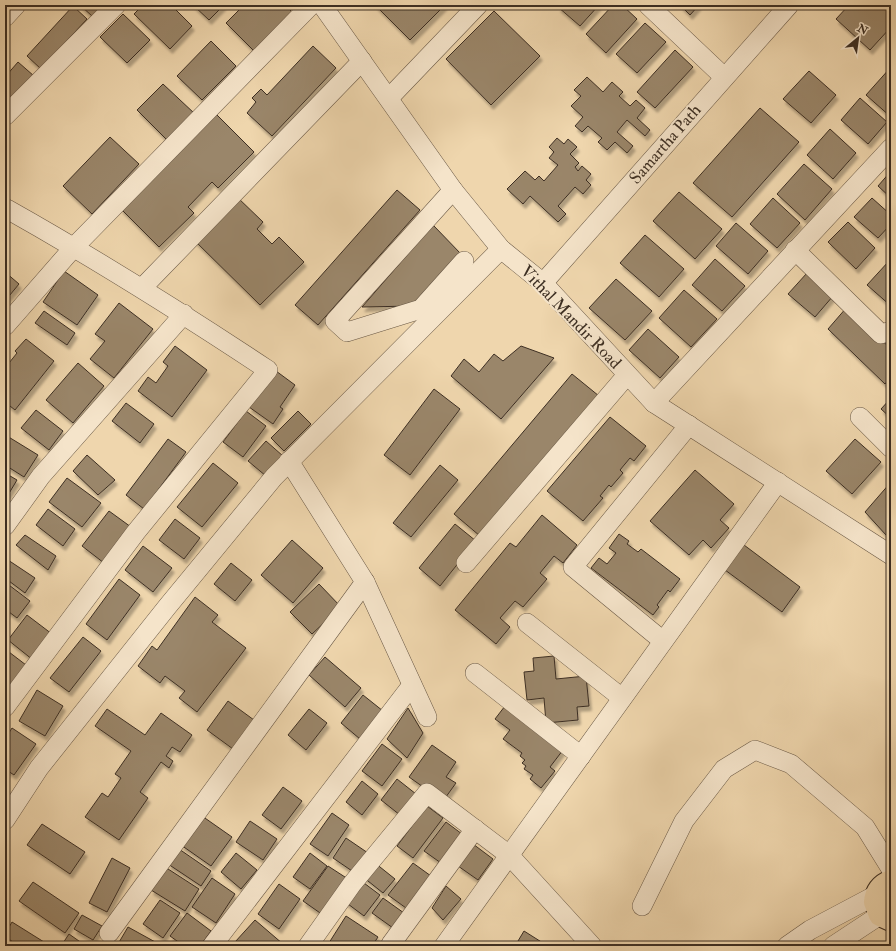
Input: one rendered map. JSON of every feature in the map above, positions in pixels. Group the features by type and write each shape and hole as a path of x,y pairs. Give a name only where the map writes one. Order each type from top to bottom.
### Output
{"street":[{"path":"5,17 16,5"},
{"path":"5,116 116,5"},
{"path":"5,326 74,247 311,5"},
{"name":"Vithal Mandir Road","path":"322,5 454,190 501,249 543,283 654,403 891,555"},
{"path":"388,98 478,5"},
{"path":"648,5 724,77"},
{"name":"Samartha Path","path":"543,283 789,5"},
{"path":"142,288 362,61"},
{"path":"654,403 891,148"},
{"path":"454,190 335,321 347,332 421,309 464,261"},
{"path":"5,707 136,532 268,370 142,288 7,209"},
{"path":"5,820 39,768 167,607 288,461 501,249"},
{"path":"796,250 881,334 891,331"},
{"path":"5,526 41,476 184,314"},
{"path":"466,563 627,375"},
{"path":"860,417 891,448"},
{"path":"663,641 573,567 689,426"},
{"path":"288,461 365,582 427,717"},
{"path":"444,946 778,482"},
{"path":"109,933 365,582"},
{"path":"526,623 622,698"},
{"path":"475,673 581,756"},
{"path":"212,946 412,685"},
{"path":"642,906 684,821 724,769 755,750 791,764 865,827 891,869"},
{"path":"308,946 352,884 427,793 510,855 592,946"},
{"path":"391,944 475,829"},
{"path":"787,946 810,930 886,910"},
{"path":"833,946 886,910"}],"building":[{"path":"80,5 105,5 93,17"},
{"path":"143,5 171,5 192,26 170,49 134,14"},
{"path":"193,5 224,5 209,20"},
{"path":"244,5 285,5 292,12 254,51 226,23"},
{"path":"375,5 445,5 410,40"},
{"path":"560,5 599,5 580,26 558,7"},
{"path":"613,5 622,5 637,19 606,53 586,34"},
{"path":"680,5 699,5 690,15"},
{"path":"849,5 891,6 891,27 870,50 836,19"},
{"path":"73,6 87,19 41,69 27,56"},
{"path":"494,11 540,56 491,105 446,59"},
{"path":"123,14 150,40 127,63 100,37"},
{"path":"645,23 666,42 637,73 616,54"},
{"path":"211,41 236,66 202,100 177,76"},
{"path":"313,46 336,68 272,136 247,113 256,102 252,98 261,89 267,95"},
{"path":"675,50 693,67 655,108 637,92"},
{"path":"18,62 34,76 10,104 5,100 5,77"},
{"path":"891,67 891,117 866,95"},
{"path":"809,71 836,95 811,123 783,99"},
{"path":"587,77 603,92 612,82 623,92 619,96 630,106 636,100 645,108 637,118 650,130 645,136 627,120 617,132 633,146 627,153 615,142 607,150 598,142 602,138 588,126 582,132 575,126 583,117 571,106 581,96 574,90"},
{"path":"163,84 195,114 168,141 137,110"},
{"path":"860,98 887,122 868,144 841,120"},
{"path":"760,108 799,142 732,217 693,183"},
{"path":"216,114 254,152 218,188 212,182 188,207 194,213 159,247 120,208"},
{"path":"830,129 856,153 833,179 807,155"},
{"path":"110,137 139,164 92,214 63,186"},
{"path":"557,138 564,144 568,139 577,147 570,154 579,163 575,167 578,171 582,166 591,174 586,180 591,185 583,194 575,187 558,206 566,214 558,222 530,196 523,204 507,189 525,171 535,180 539,176 544,181 558,165 549,158 554,152 549,147"},
{"path":"804,164 832,189 805,220 777,194"},
{"path":"891,171 891,198 878,186"},
{"path":"397,190 420,210 318,325 295,305"},
{"path":"679,192 722,229 695,259 653,221"},
{"path":"236,196 263,222 257,229 272,244 279,237 304,262 260,305 193,239"},
{"path":"773,198 800,223 777,248 750,224"},
{"path":"872,198 891,215 891,224 878,238 854,217"},
{"path":"848,222 875,248 856,269 828,242"},
{"path":"736,223 768,251 748,274 716,246"},
{"path":"433,225 461,254 414,306 362,307"},
{"path":"645,235 684,269 659,297 620,263"},
{"path":"715,259 745,286 722,311 692,285"},
{"path":"889,261 891,263 891,306 867,285"},
{"path":"64,271 98,295 77,325 43,302"},
{"path":"5,272 19,284 5,301"},
{"path":"807,273 833,296 815,317 788,294"},
{"path":"616,279 652,311 625,340 589,308"},
{"path":"684,290 717,319 691,347 659,318"},
{"path":"119,303 153,329 114,378 90,359 105,341 95,334"},
{"path":"847,307 891,349 891,377 885,384 828,329"},
{"path":"44,311 75,333 67,345 35,323"},
{"path":"648,329 679,357 660,378 629,350"},
{"path":"26,339 54,361 15,410 5,402 5,368 17,353 15,351"},
{"path":"175,346 207,370 172,417 138,391 148,377 156,383 168,366 163,362"},
{"path":"521,346 554,358 501,419 451,376 464,359 479,372 494,354 503,361"},
{"path":"78,363 104,386 73,423 46,400"},
{"path":"276,371 295,385 280,407 283,409 273,424 249,407"},
{"path":"572,374 599,396 480,536 454,514"},
{"path":"434,389 460,409 410,475 384,455"},
{"path":"891,398 891,418 881,409"},
{"path":"126,403 154,424 140,443 112,421"},
{"path":"36,410 63,431 49,450 21,428"},
{"path":"246,411 266,426 243,457 223,442"},
{"path":"298,411 311,424 284,451 271,438"},
{"path":"610,417 646,446 634,461 630,458 620,470 623,473 611,487 609,485 600,496 603,498 583,521 547,491"},
{"path":"7,436 38,455 24,477 5,465 5,439"},
{"path":"168,439 186,452 144,509 126,495"},
{"path":"855,439 881,462 852,494 826,471"},
{"path":"266,441 283,456 266,476 248,461"},
{"path":"87,455 115,480 98,495 73,471"},
{"path":"213,463 238,483 202,527 177,507"},
{"path":"440,465 458,480 411,537 393,523"},
{"path":"695,470 734,504 720,520 729,528 711,548 703,540 689,555 650,521"},
{"path":"5,473 17,480 5,500"},
{"path":"67,478 101,503 82,527 49,502"},
{"path":"891,482 891,530 886,535 865,512"},
{"path":"48,509 75,529 63,546 36,525"},
{"path":"109,511 131,527 104,563 82,546"},
{"path":"542,515 577,545 563,563 554,556 540,573 547,579 523,607 515,601 500,618 510,627 496,644 455,610 510,543 516,547"},
{"path":"175,519 200,538 184,559 159,540"},
{"path":"455,524 476,541 440,586 419,568"},
{"path":"619,534 629,541 627,544 638,552 641,549 680,579 670,592 668,590 657,605 659,607 653,615 591,568 599,558 607,564 616,553 609,548"},
{"path":"25,535 56,556 48,570 16,545"},
{"path":"292,540 323,568 293,603 261,575"},
{"path":"740,542 800,587 782,612 721,567"},
{"path":"143,546 172,568 153,592 125,570"},
{"path":"5,558 35,578 25,593 5,578"},
{"path":"231,563 252,580 235,601 214,584"},
{"path":"119,579 140,595 107,640 86,624"},
{"path":"5,582 30,601 17,618 5,609"},
{"path":"319,584 341,607 312,634 290,612"},
{"path":"195,597 218,615 212,622 246,648 197,712 179,698 185,691 165,676 160,683 138,666 152,646 157,650"},
{"path":"27,615 52,634 33,660 8,640"},
{"path":"83,637 101,651 69,692 50,678"},
{"path":"9,652 26,665 5,693 5,657"},
{"path":"554,656 556,679 586,676 589,706 577,707 578,720 546,723 544,698 527,700 524,672 534,671 533,658"},
{"path":"325,657 361,688 345,707 309,675"},
{"path":"37,690 63,706 45,736 19,721"},
{"path":"363,695 383,711 360,739 341,723"},
{"path":"228,701 254,720 233,749 207,730"},
{"path":"505,706 563,750 550,767 555,771 541,788 530,779 533,775 524,769 526,766 522,763 525,760 520,756 522,753 503,739 510,730 495,719"},
{"path":"408,708 423,733 407,758 387,739"},
{"path":"107,709 145,735 161,713 192,735 180,752 172,747 166,756 173,761 169,768 161,762 140,792 148,798 119,840 85,817 102,793 108,797 121,778 115,774 131,751 95,726"},
{"path":"309,709 327,723 306,750 288,735"},
{"path":"12,728 36,744 14,775 5,769 5,739"},
{"path":"382,744 402,759 382,786 362,771"},
{"path":"432,745 456,762 446,777 456,783 443,801 409,777"},
{"path":"397,779 416,794 400,815 381,800"},
{"path":"362,781 378,794 362,815 346,802"},
{"path":"283,787 302,801 281,829 262,815"},
{"path":"427,806 443,818 413,858 397,846"},
{"path":"332,813 349,825 328,856 310,844"},
{"path":"202,816 232,837 211,866 181,845"},
{"path":"250,821 277,839 263,860 236,842"},
{"path":"446,822 462,834 441,863 424,851"},
{"path":"42,824 85,852 70,874 27,845"},
{"path":"346,838 368,853 355,873 333,858"},
{"path":"473,844 493,859 478,880 458,866"},
{"path":"179,849 211,871 201,886 168,864"},
{"path":"236,853 257,870 241,889 221,872"},
{"path":"310,853 327,866 310,889 293,877"},
{"path":"112,858 130,868 107,912 89,903"},
{"path":"375,863 395,879 383,893 363,877"},
{"path":"413,863 431,876 406,908 388,895"},
{"path":"328,866 348,879 323,915 303,901"},
{"path":"165,867 199,889 185,911 151,890"},
{"path":"212,878 235,894 216,923 192,907"},
{"path":"360,880 380,895 364,916 344,901"},
{"path":"33,882 79,913 65,933 19,901"},
{"path":"279,884 300,899 279,929 258,914"},
{"path":"446,886 461,899 443,920 432,908"},
{"path":"383,898 404,913 393,928 372,913"},
{"path":"160,900 180,913 163,938 143,924"},
{"path":"187,913 211,931 200,946 184,946 170,936"},
{"path":"82,915 102,926 93,940 74,929"},
{"path":"346,916 378,937 372,946 327,946"},
{"path":"255,920 283,944 281,946 241,946 235,942"},
{"path":"12,922 44,942 41,946 20,946 5,937 5,934"},
{"path":"128,927 157,943 155,946 122,946 118,944"},
{"path":"524,931 543,943 541,946 515,946"},
{"path":"69,934 86,946 61,946"},
{"path":"161,942 167,946 159,946"}]}
